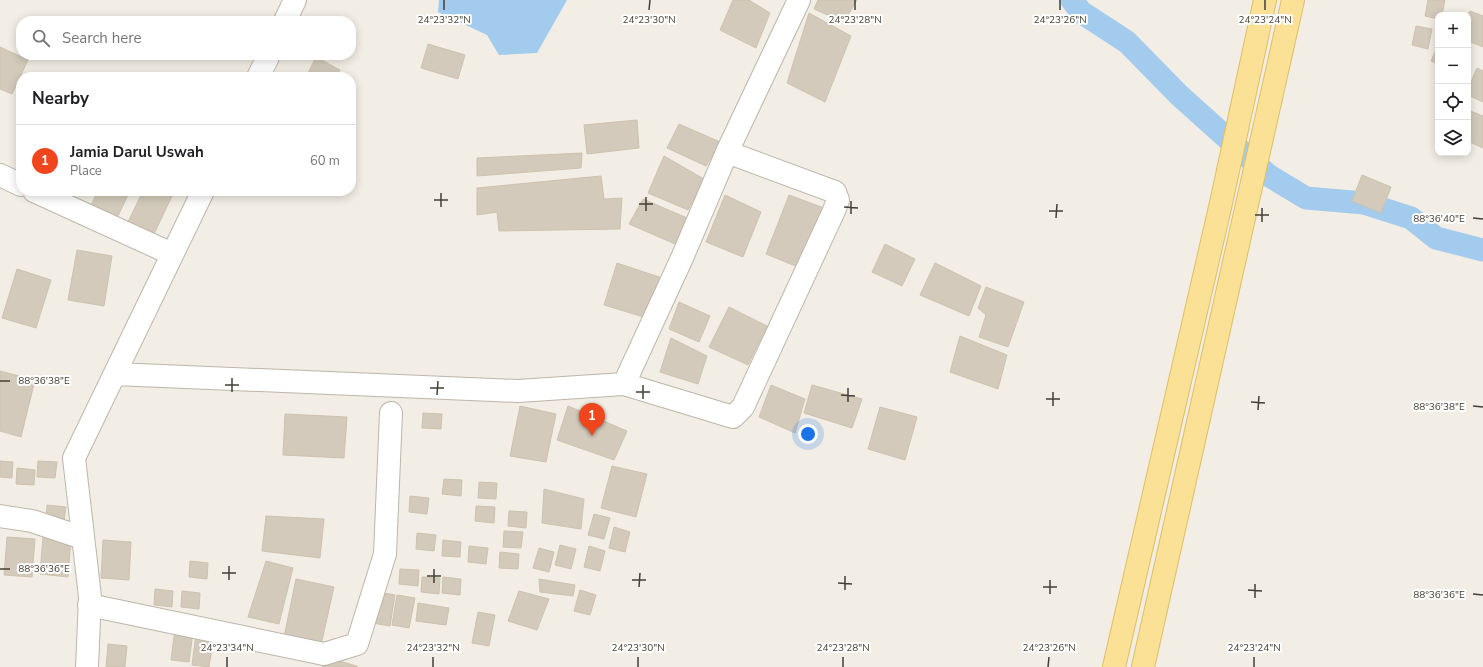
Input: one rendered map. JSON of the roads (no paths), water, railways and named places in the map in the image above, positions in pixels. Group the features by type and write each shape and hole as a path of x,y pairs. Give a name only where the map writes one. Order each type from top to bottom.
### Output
{"main road":[{"path":"1114,667 1226,181 1239,114 1265,0"},
{"path":"1143,667 1293,0"}],"street":[{"path":"287,16 295,0"},
{"path":"624,384 688,245 727,152 799,0"},
{"path":"260,72 266,60"},
{"path":"115,374 518,391 624,384 733,417 743,407 838,200 835,192 727,152"},
{"path":"0,175 16,183"},
{"path":"45,196 172,254"},
{"path":"87,667 90,597 74,458 201,196"},
{"path":"89,605 324,654 357,644 385,554 391,413"},
{"path":"0,516 32,521 83,538"}],"water":[{"path":"439,0 567,0 537,53 499,55 487,35 438,12"}],"waterway":[{"path":"1072,0 1081,12 1127,42 1179,95 1268,175 1306,198 1364,203 1411,218 1436,238 1483,250"}],"place":[{"name":"Jamia Darul Uswah","path":"592,436"}]}
